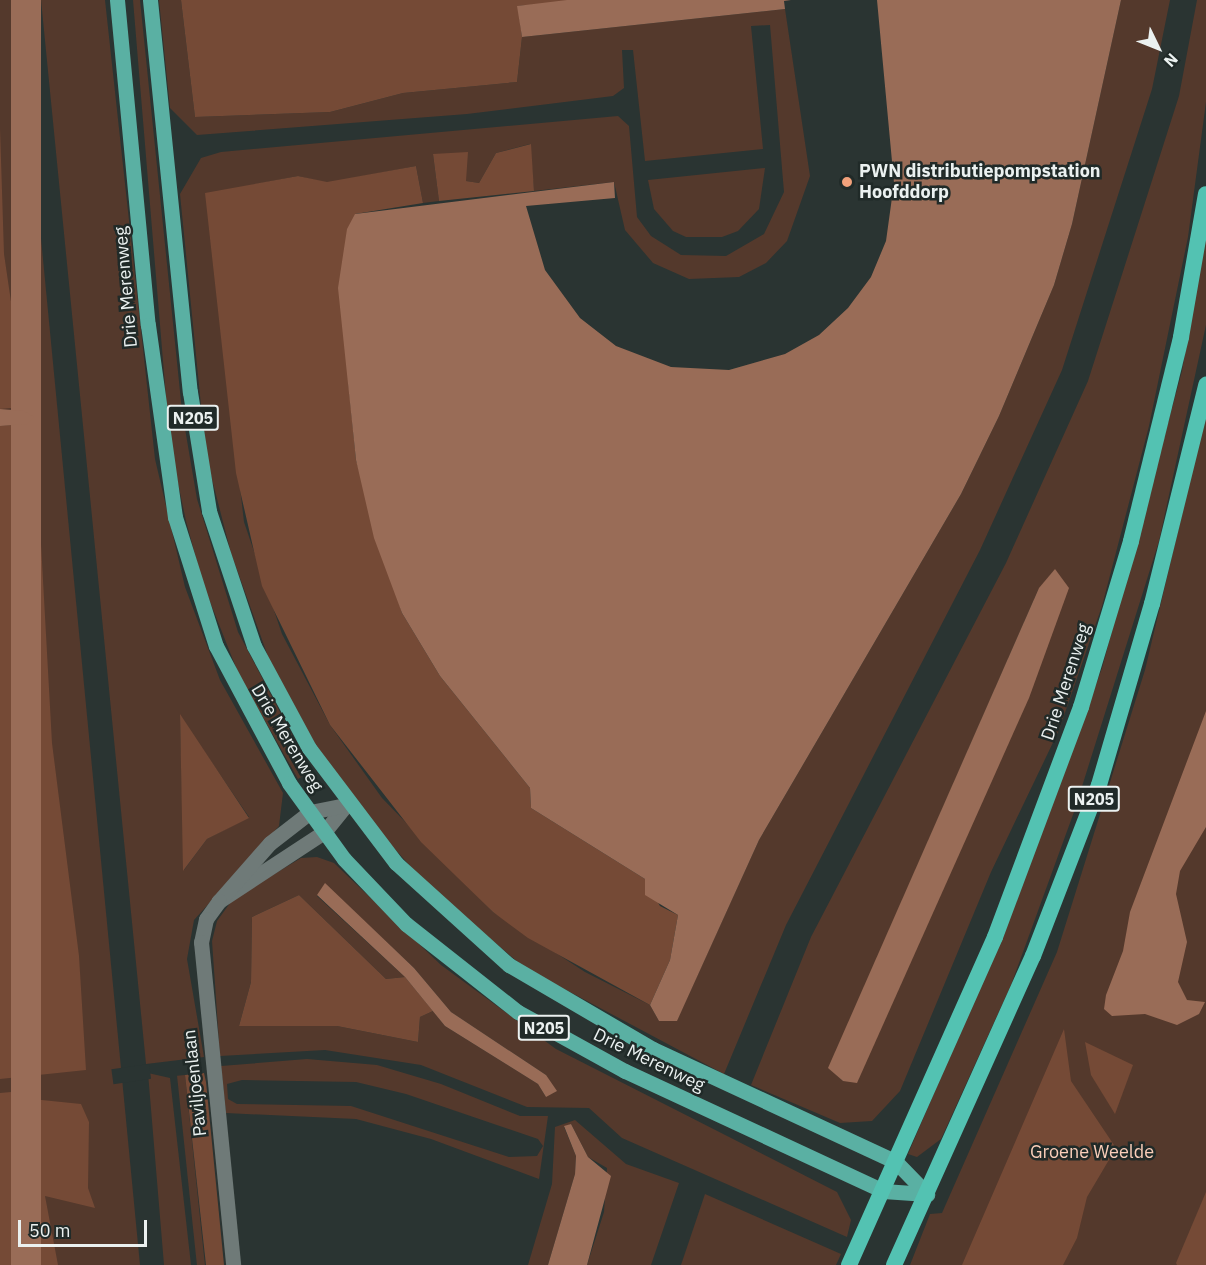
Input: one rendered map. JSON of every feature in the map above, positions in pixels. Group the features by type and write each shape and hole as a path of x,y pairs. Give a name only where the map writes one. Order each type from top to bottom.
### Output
{"highway":[{"name":"Drie Merenweg","path":"849,1265 995,937 1080,707 1131,541 1181,337 1206,194"},
{"name":"N205","path":"894,1265 1029,966 1099,786 1152,604 1206,385"}],"main road":[{"name":"Drie Merenweg","path":"117,0 148,325 175,517 233,686 310,812 324,832 424,940 518,1012 633,1076 883,1191 927,1194"},
{"name":"Drie Merenweg","path":"150,0 190,392 209,511 254,646 282,704 346,805 444,911 554,996 673,1059 896,1161 927,1194"}],"street":[{"name":"Paviljoenlaan","path":"233,1265 201,942 206,919 270,843 310,812 346,805"},
{"name":"Paviljoenlaan","path":"219,901 324,832 346,805"}],"green space":[{"path":"0,0 18,0 140,1265 0,1265"},
{"path":"41,0 105,0 155,459 185,587 220,680 283,793 279,826 194,920 187,959 204,1057 146,1064","holes":["180,716 249,817 207,839 184,870"]},
{"path":"133,0 140,0 182,411 197,499 238,632 311,771 298,779 239,675 203,584 186,521 170,445"},
{"path":"159,0 181,0 195,117 330,112 403,93 517,82 522,37 785,9 810,176 787,241 766,263 739,277 689,279 653,263 625,230 614,182 534,191 530,144 496,153 479,183 466,181 433,154 439,201 423,203 416,166 327,183 298,176 206,194 244,522 282,634 330,725 382,798 493,912 585,972 650,1005 659,1021 677,1020 759,840 961,494 999,416 1054,285 1072,224 1121,0 1170,0 1152,89 1062,370 980,550 786,925 724,1074 525,968 430,888 366,817 317,748 270,662 231,553 206,456 180,194 201,158 221,152 618,116 629,126 637,217 651,236 681,255 726,256 764,234 784,192 770,25 751,26 763,149 645,161 633,50 622,50 624,88 613,96 467,114 197,135 170,108"},
{"path":"181,0 567,0 567,2 518,6 522,37 517,82 403,93 330,112 195,117"},
{"path":"1197,0 1206,0 1206,102 1188,237 1149,426 1102,606 1059,730 991,872 900,1091 872,1121 840,1123 751,1085 811,937 1006,563 1088,381 1179,96","holes":["1039,588 843,1081 829,1068"]},
{"path":"0,128 4,254 26,404 34,417 52,743 79,956 86,1070 0,1079 0,426 27,424 11,408 0,409"},
{"path":"531,144 534,191 439,201 433,154 468,152 466,181 479,183 496,153"},
{"path":"416,166 423,203 355,214 348,379 356,460 402,613 440,676 530,788 531,808 645,879 660,906 678,915 670,960 650,1005 528,938 493,912 421,842 330,725 262,586 236,473 205,193 298,176 327,182"},
{"path":"765,168 759,209 738,231 722,237 686,237 673,231 654,209 648,180"},
{"path":"1206,229 1206,325 1159,541 1074,812 1011,985 941,1139 917,1157 908,1154 1012,911 1102,668 1182,371"},
{"name":"Groene Weelde","path":"1206,413 1206,1265 910,1265 930,1214 942,1213 1057,952 1145,670"},
{"path":"180,714 249,818 207,839 183,871"},
{"path":"317,857 334,863 441,965 556,1049 837,1192 851,1220 847,1237 622,1138 589,1108 527,1107 421,1065 325,1050 220,1056 212,941 217,921 233,899 301,858","holes":["325,884 414,968 451,1012 546,1075 546,1097 538,1084 445,1026 433,1011 420,1017 418,1042 337,1026 239,1026 251,982 252,917 299,895 386,979 405,977 317,896"]},
{"path":"299,895 386,979 405,977 433,1011 420,1017 418,1042 337,1026 239,1026 251,982 252,917"},
{"path":"1064,1029 1071,1081 1116,1148 1087,1197 1077,1238 1063,1265 962,1265"},
{"path":"1085,1042 1133,1065 1115,1114 1091,1075"},
{"path":"307,1059 377,1065 441,1084 520,1116 548,1116 539,1179 431,1139 356,1119 226,1113 221,1066","holes":["242,1080 356,1082 406,1094 538,1139 543,1146 537,1156 509,1157 351,1106 237,1104 228,1099 227,1084"]},
{"path":"148,1073 170,1078 191,1265 164,1265"},
{"path":"204,1073 224,1265 206,1265 185,1075"},
{"path":"185,1075 205,1265 197,1265 177,1076"},
{"path":"22,1091 22,1098 81,1104 89,1122 88,1188 95,1208 45,1196 58,1265 0,1265 0,1093"},
{"path":"575,1120 626,1164 679,1183 651,1265 587,1265 604,1212 607,1168 588,1157 571,1124 564,1127 576,1156 575,1174 548,1265 528,1265 552,1184 555,1127"},
{"path":"1206,1192 1206,1265 1177,1265 1176,1263"},
{"path":"705,1194 841,1254 836,1265 681,1265"}],"shaded area":[{"path":"11,0 41,0 41,1265 11,1265"},
{"path":"567,0 791,0 784,1 785,9 522,37 517,6"},
{"path":"877,0 1121,0 1072,224 1054,285 999,416 961,494 759,840 677,1021 659,1021 650,1005 670,960 678,915 645,895 645,879 531,808 530,788 440,676 402,613 374,538 356,460 338,288 347,229 355,214 614,182 615,198 526,206 545,270 580,318 616,346 671,367 729,370 785,354 819,335 848,308 871,277 886,241 894,183"},
{"path":"0,409 24,411 34,417 27,424 0,426"},
{"path":"1055,569 1069,588 1029,698 857,1083 843,1081 828,1068 1039,588"},
{"path":"1206,711 1206,827 1180,871 1176,894 1187,942 1178,982 1187,1000 1205,1002 1199,1014 1177,1025 1145,1014 1112,1016 1104,1009 1106,995 1123,951 1130,912"},
{"path":"325,883 414,968 451,1012 546,1075 557,1091 546,1097 538,1084 445,1026 405,977 317,895"},
{"path":"571,1124 588,1157 611,1176 587,1265 548,1265 575,1174 576,1156 564,1126"}],"pier":[{"path":"149,1064 151,1079 113,1084 111,1069"}],"place":[{"name":"PWN distributiepompstation Hoofddorp","path":"847,182"}]}
